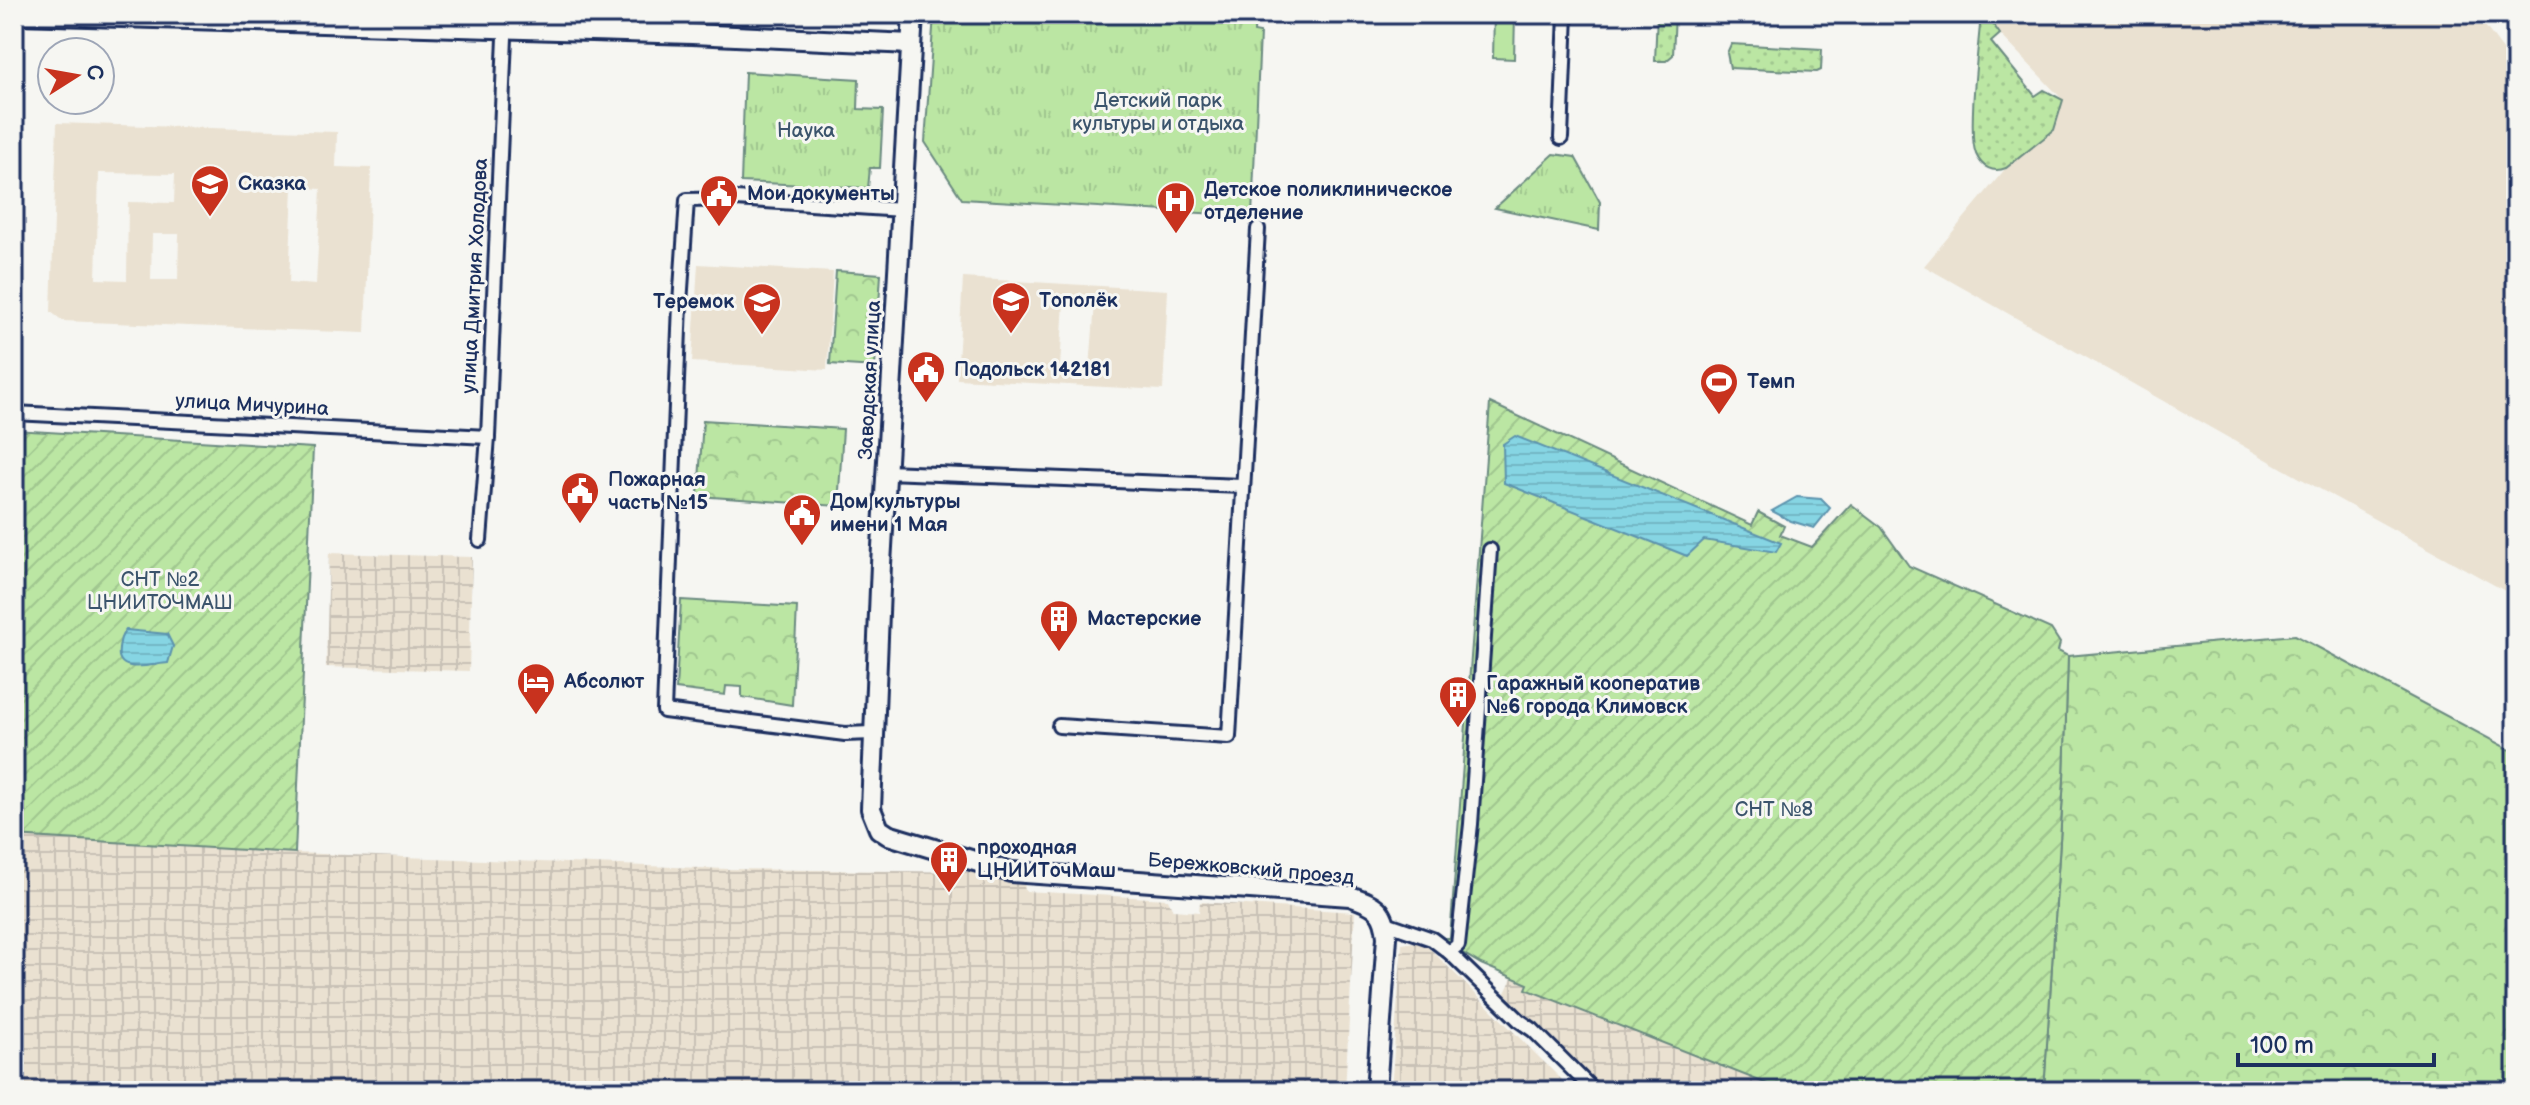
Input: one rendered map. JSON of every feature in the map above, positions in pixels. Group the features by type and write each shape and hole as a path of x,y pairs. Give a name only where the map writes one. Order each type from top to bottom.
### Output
{"street":[{"path":"20,14 506,21 911,44"},
{"name":"Заводская улица","path":"913,14 872,733 871,809 879,829 888,835 1011,872 1031,873"},
{"path":"1561,138 1566,14"},
{"name":"улица Дмитрия Холодова","path":"480,540 488,437 506,21"},
{"path":"872,733 845,734 664,711 680,304 687,200 736,199 902,210"},
{"path":"1059,726 1229,737 1258,229"},
{"name":"улица Мичурина","path":"14,413 488,437"},
{"path":"886,472 1242,486"},
{"path":"1449,952 1458,945 1466,869 1490,550"},
{"name":"Бережковский проезд","path":"1031,873 1350,896 1381,912 1386,923"},
{"path":"1376,1091 1386,923 1432,939 1449,952 1594,1091"}],"shaded area":[{"path":"1993,14 2476,14 2516,67 2516,597 1924,266 2006,168 2054,130 2062,99 2000,34 1993,24"},
{"name":"Сказка","path":"57,123 337,132 336,167 371,168 365,333 63,321 51,312","holes":["99,173 175,174 174,203 128,202 127,280 96,279","293,187 321,189 316,285 289,283","152,234 179,234 178,280 151,280"]},
{"name":"Теремок","path":"698,264 833,272 827,370 692,362"},
{"name":"Тополёк","path":"963,278 1168,290 1163,390 957,379","holes":["1064,302 1095,303 1090,368 1060,367"]},
{"path":"329,553 472,557 469,671 326,667"},
{"path":"14,836 295,853 727,869 981,872 982,879 1024,880 1025,891 1168,899 1173,910 1199,912 1200,902 1355,912 1345,1091 14,1091"},
{"path":"1422,941 1573,1091 1391,1091 1402,944"},
{"path":"1512,978 1529,984 1527,990 1785,1091 1602,1091 1504,995"}],"green space":[{"name":"Детский парк культуры и отдыха","path":"934,14 1255,14 1254,32 1260,33 1252,216 962,199 925,142"},
{"path":"1494,14 1515,14 1514,59 1493,58"},
{"path":"1657,14 1675,14 1673,55 1666,61 1655,61"},
{"path":"1981,14 1993,14 1993,24 2000,34 1991,42 2035,96 2044,90 2063,100 2054,130 2006,168 1997,170 1981,163 1974,143 1973,108"},
{"path":"1731,44 1822,49 1821,70 1730,68 1727,53"},
{"name":"Наука","path":"745,72 859,79 858,109 883,110 880,168 870,168 868,188 741,182"},
{"path":"1554,154 1575,157 1600,202 1599,230 1495,208"},
{"path":"836,271 881,274 875,367 830,364"},
{"name":"СНТ №8","path":"1490,403 1752,525 1758,512 1784,526 1780,535 1812,547 1851,504 1881,527 1909,566 2051,629 2060,643 2058,651 2068,656 2064,778 2044,1091 1785,1091 1526,989 1528,984 1481,964 1446,943 1445,938 1450,938"},
{"path":"703,420 843,429 838,506 698,496"},
{"name":"СНТ №2 ЦНИИТОЧМАШ","path":"14,430 313,448 295,853 14,836"},
{"path":"681,600 797,607 792,705 742,697 742,687 726,686 725,695 676,689"},
{"path":"2295,635 2516,753 2516,1091 2044,1091 2064,778 2068,656"}],"water":[{"path":"1515,436 1781,543 1776,552 1704,540 1687,556 1504,483 1503,444"},
{"path":"1797,497 1821,499 1830,508 1814,528 1772,511"},
{"path":"126,630 167,634 173,646 168,663 129,666 123,663 119,649"}],"place":[{"name":"Сказка","path":"210,218"},
{"name":"Мои документы","path":"719,228"},
{"name":"Детское поликлиническое отделение","path":"1176,235"},
{"name":"Тополёк","path":"1011,335"},
{"name":"Теремок","path":"762,336"},
{"name":"Подольск 142181","path":"926,404"},
{"name":"Темп","path":"1719,416"},
{"name":"Пожарная часть №15","path":"580,525"},
{"name":"Дом культуры имени 1 Мая","path":"802,547"},
{"name":"Мастерские","path":"1059,653"},
{"name":"Абсолют","path":"536,716"},
{"name":"Гаражный кооператив №6 города Климовск","path":"1458,729"},
{"name":"проходная ЦНИИТочМаш","path":"949,894"}]}
